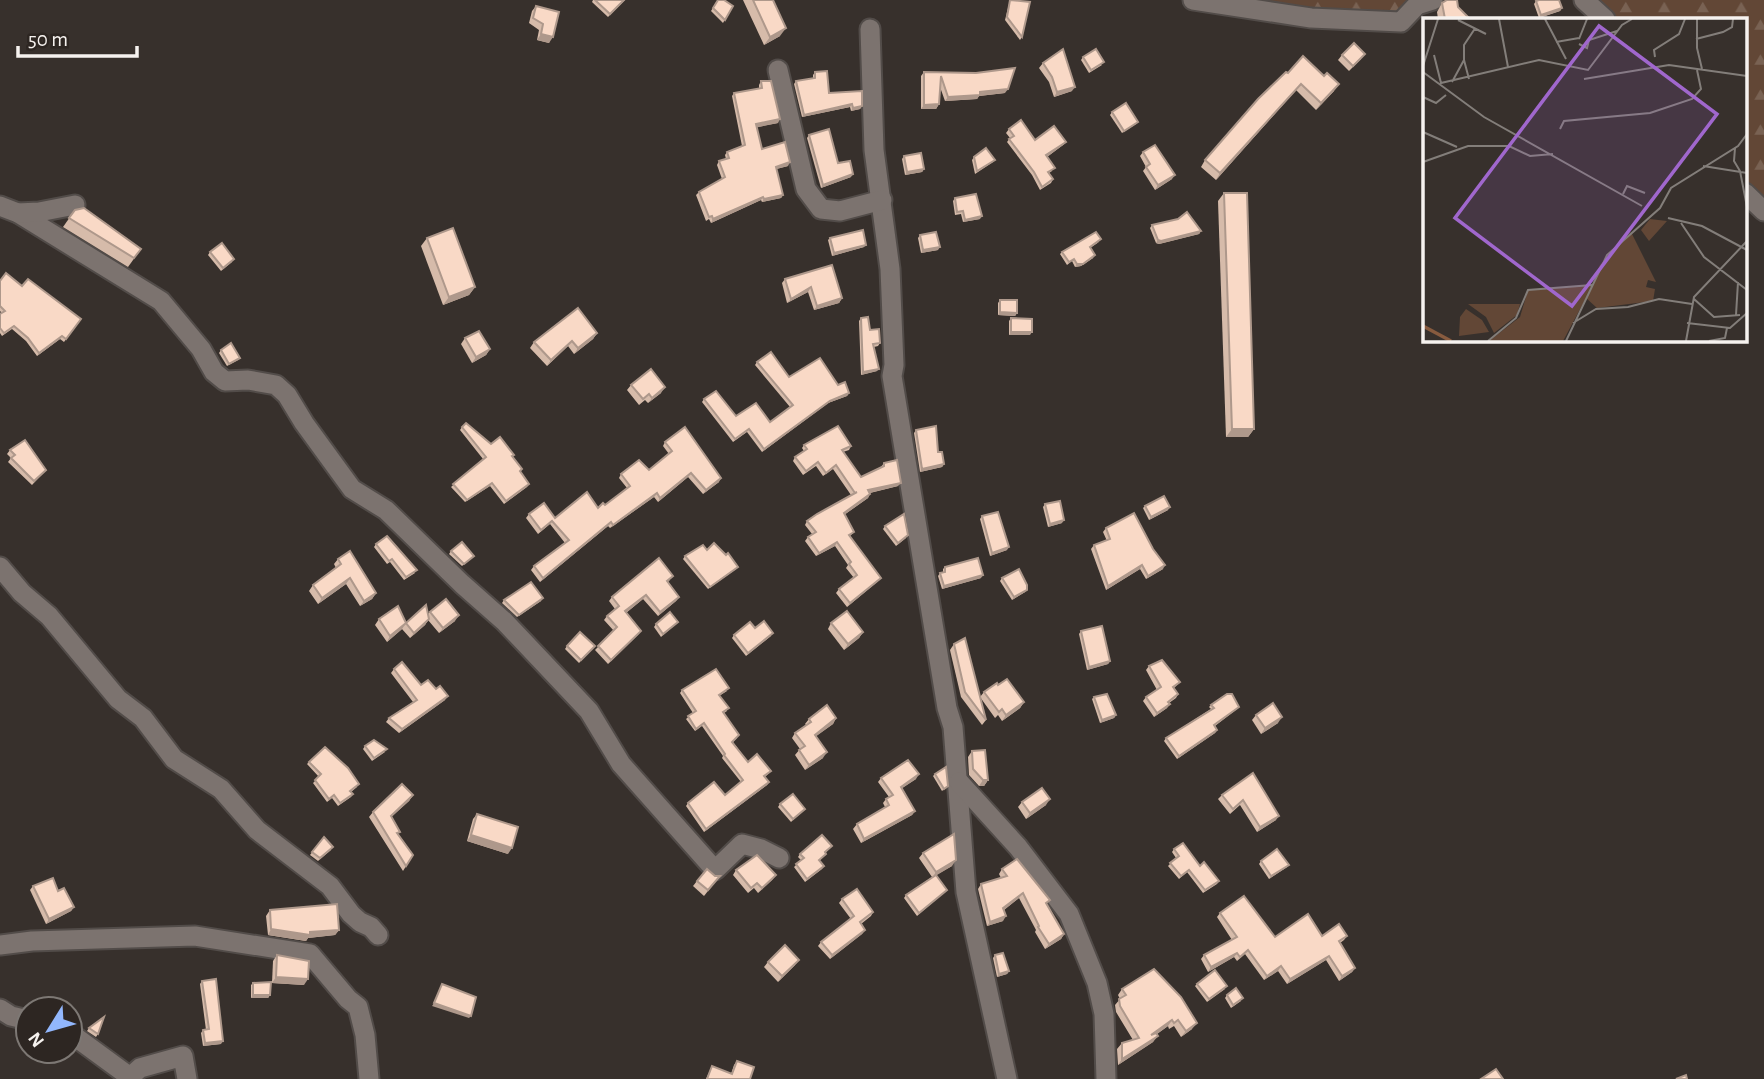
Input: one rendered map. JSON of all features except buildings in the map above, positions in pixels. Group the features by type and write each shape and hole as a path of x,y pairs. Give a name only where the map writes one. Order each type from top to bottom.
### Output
{"street":[{"path":"1193,0 1311,18 1401,22 1417,5 1433,0"},
{"path":"1584,0 1604,18"},
{"path":"870,29 874,150 883,201 890,270 894,365 892,376 947,708 953,727 967,892 1007,1079"},
{"path":"778,69 806,189 821,209 840,211 883,201"},
{"path":"1746,194 1764,211"},
{"path":"9,209 39,212 75,205"},
{"path":"9,209 161,301 201,349 214,372 225,381 248,380 276,385 288,395 352,489 386,510 504,621 589,711 621,764 715,870 742,844 779,858"},
{"path":"0,567 22,593 49,616 118,699 143,718 174,759 221,789 257,830 330,886 351,914 378,935"},
{"path":"959,782 1018,848 1069,914 1097,983 1104,1014 1106,1079"},
{"path":"0,945 32,941 195,936 310,954 358,1007 365,1035 369,1079"},
{"path":"84,1043 130,1077 140,1068 183,1056 187,1079"}],"green space":[{"path":"1192,0 1433,0 1401,22"},
{"path":"1583,0 1764,0 1764,211 1746,194 1746,18 1604,18"}]}
